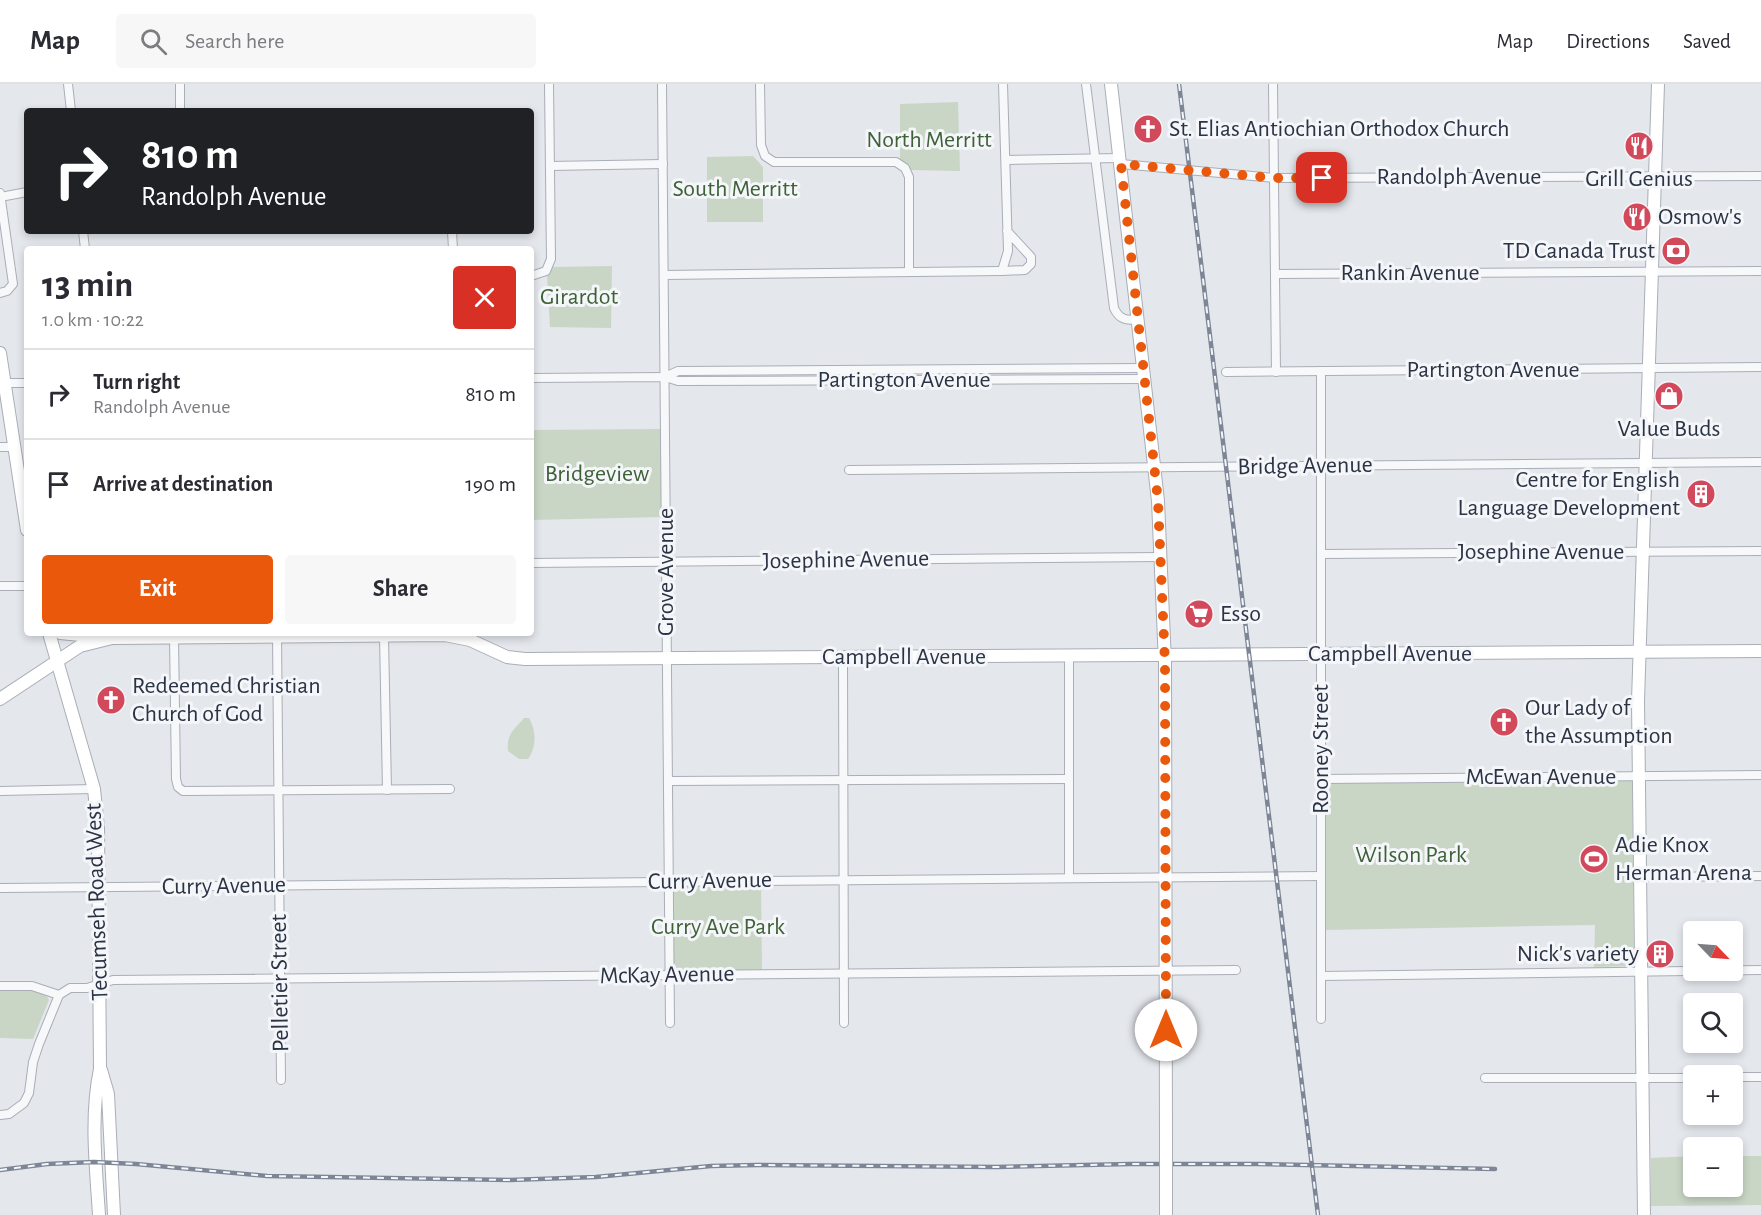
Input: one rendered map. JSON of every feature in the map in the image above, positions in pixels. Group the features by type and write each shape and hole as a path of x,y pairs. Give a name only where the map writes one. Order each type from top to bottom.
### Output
{"street":[{"path":"69,84 71,108"},
{"path":"180,84 180,108"},
{"path":"534,275 546,271 551,259 549,84"},
{"name":"Grove Avenue","path":"662,84 670,1023"},
{"path":"760,84 761,145 765,156 774,162 896,162 905,168 909,177 909,272"},
{"path":"1002,271 1008,251 1004,84"},
{"path":"1086,84 1114,308 1123,320 1137,319"},
{"path":"1111,84 1155,467 1160,557 1164,655 1166,1215"},
{"path":"1273,84 1276,372"},
{"path":"1644,1215 1639,776 1640,652 1658,84"},
{"name":"Randolph Avenue","path":"1006,160 1096,159 1274,178 1761,176"},
{"path":"550,166 663,164"},
{"path":"0,293 8,291 13,284 0,196 24,192"},
{"path":"664,275 1025,270 1031,264 1031,257 1008,231"},
{"name":"Rankin Avenue","path":"1275,274 1761,271"},
{"path":"0,352 14,447 23,477"},
{"name":"Partington Avenue","path":"1226,372 1761,368"},
{"name":"Rooney Street","path":"1321,371 1321,1018"},
{"name":"Partington Avenue","path":"534,378 664,377 678,381 1144,373"},
{"path":"5,383 24,382"},
{"path":"0,447 14,447"},
{"name":"Bridge Avenue","path":"849,470 1761,462"},
{"name":"Josephine Avenue","path":"1321,554 1761,551"},
{"name":"Josephine Avenue","path":"534,563 1160,557"},
{"path":"0,586 24,586"},
{"name":"Tecumseh Road West","path":"50,636 94,789 98,828 100,1069 95,1093 95,1156 99,1215"},
{"path":"80,636 112,638"},
{"name":"Campbell Avenue","path":"0,699 80,646 112,638 226,636"},
{"name":"Pelletier Street","path":"277,636 281,1080"},
{"path":"384,636 387,790"},
{"name":"Campbell Avenue","path":"384,636 445,636 470,640 507,657 525,659 1761,651"},
{"path":"174,637 176,779 178,787 183,791 450,789"},
{"path":"1069,656 1070,878"},
{"path":"843,657 844,1023"},
{"name":"McEwan Avenue","path":"1321,778 1761,775"},
{"path":"668,781 1069,779"},
{"path":"0,791 94,789"},
{"name":"Curry Avenue","path":"0,888 1321,876"},
{"path":"1641,876 1761,876"},
{"name":"McKay Avenue","path":"59,995 70,988 87,988 113,980 1236,970"},
{"path":"1321,976 1761,970"},
{"path":"0,986 32,986 59,995 33,1062 29,1093 24,1103 9,1114 0,1115"},
{"name":"Tecumseh Road West","path":"100,1069 108,1094 114,1215"},
{"path":"1743,1077 1761,1077"},
{"path":"1485,1078 1683,1078"}],"green space":[{"name":"North Merritt","path":"958,102 960,171 911,170 900,159 900,104"},
{"name":"South Merritt","path":"753,156 763,167 763,222 707,222 707,157"},
{"name":"Girardot","path":"612,266 611,328 550,327 547,274 553,267"},
{"name":"Bridgeview","path":"663,429 662,517 534,520 534,430"},
{"path":"524,718 529,718 531,723 534,744 528,759 519,759 508,751 508,740"},
{"name":"Wilson Park","path":"1632,780 1634,963 1629,966 1594,967 1595,925 1325,930 1325,783"},
{"name":"Curry Ave Park","path":"761,883 762,970 681,971 677,969 674,963 674,892 676,886"},
{"path":"0,989 29,989 46,995 49,1000 33,1039 0,1038"},
{"path":"1683,1156 1683,1197 1743,1197 1743,1156 1761,1156 1761,1205 1651,1206 1651,1158"}],"railway":[{"path":"1179,84 1318,1215"},
{"path":"0,1170 47,1164 94,1162 267,1176 510,1180 596,1177 711,1166 757,1165 996,1167 1257,1164 1495,1169"}],"place":[{"name":"St. Elias Antiochian Orthodox Church","path":"1148,129"},
{"name":"Grill Genius","path":"1639,146"},
{"name":"Osmow's","path":"1637,217"},
{"name":"TD Canada Trust","path":"1676,251"},
{"name":"Value Buds","path":"1669,396"},
{"name":"Centre for English Language Development","path":"1701,494"},
{"name":"Esso","path":"1199,614"},
{"name":"Redeemed Christian Church of God","path":"111,700"},
{"name":"Our Lady of the Assumption","path":"1504,722"},
{"name":"Adie Knox Herman Arena","path":"1594,859"},
{"name":"Nick's variety","path":"1660,954"}],"route":[{"path":"1166,1030 1165,663 1158,501 1121,164 1274,178 1322,178"}]}
